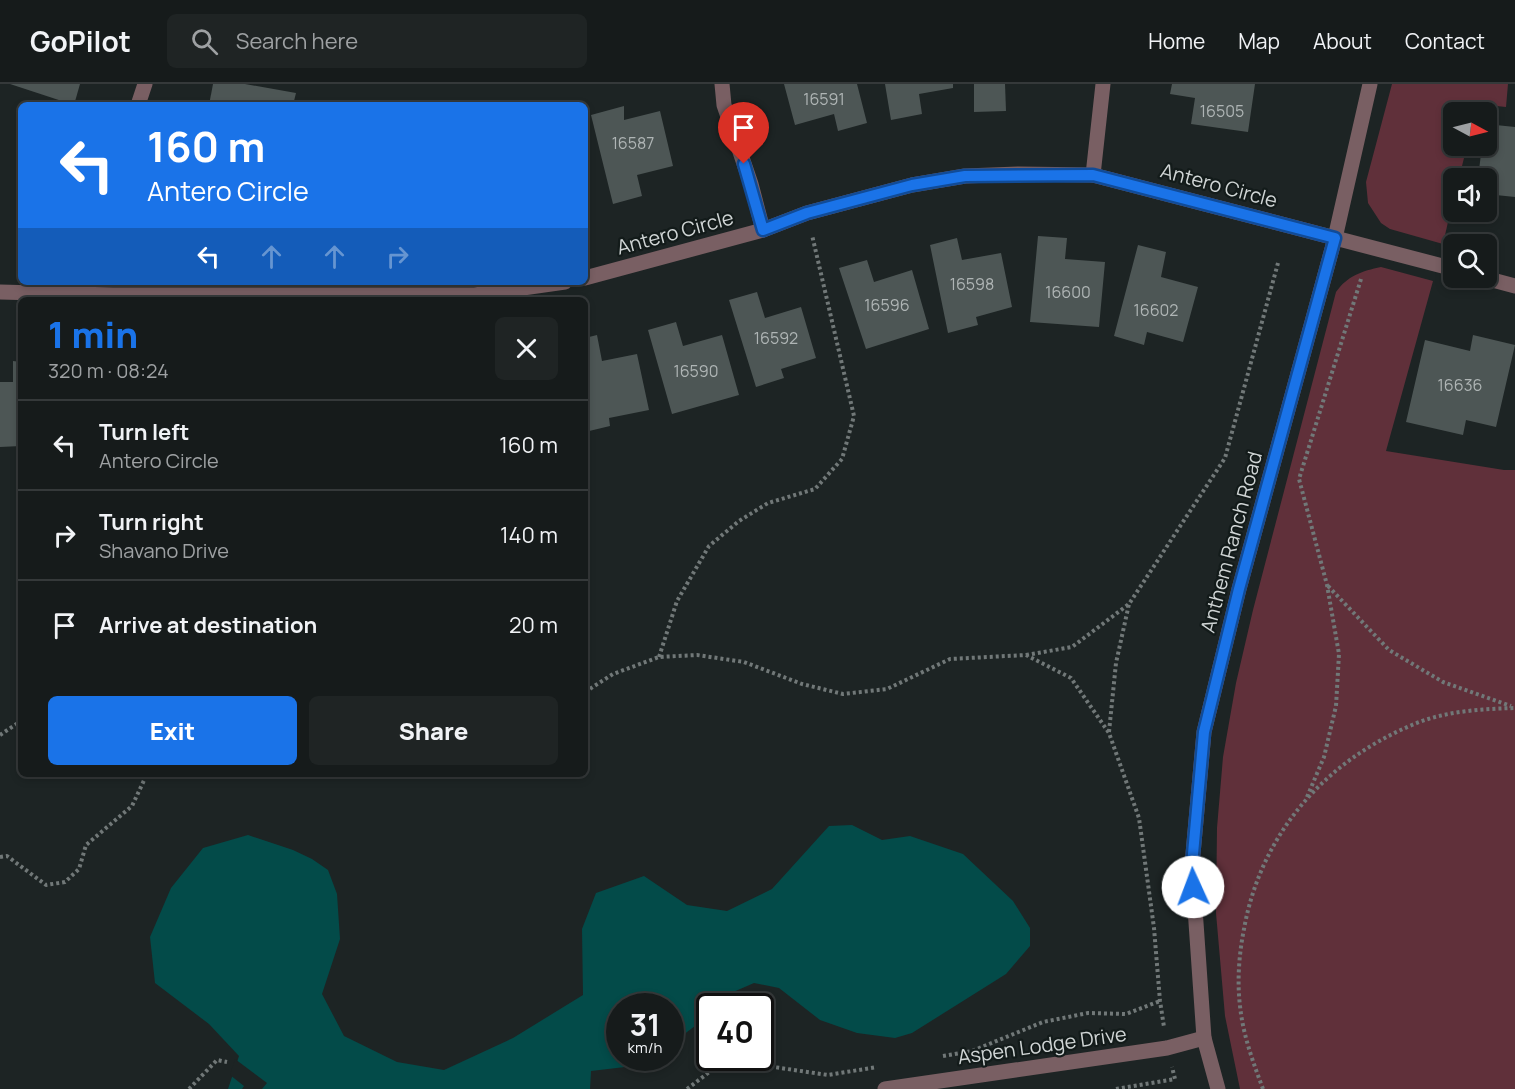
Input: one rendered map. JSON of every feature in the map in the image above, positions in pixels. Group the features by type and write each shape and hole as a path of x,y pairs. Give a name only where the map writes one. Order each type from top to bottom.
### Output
{"street":[{"path":"139,102 145,84"},
{"path":"722,84 724,105 751,184 763,230"},
{"path":"1093,175 1103,84"},
{"name":"Anthem Ranch Road","path":"1218,1089 1204,1038 1192,865 1204,732 1242,578 1335,238 1370,84"},
{"name":"Antero Circle","path":"588,277 763,230 807,213 912,185 965,176 1093,175 1443,266"},
{"path":"1497,281 1515,286"},
{"path":"0,292 27,294 131,288 474,295 544,285"},
{"name":"Aspen Lodge Drive","path":"885,1089 1167,1048 1204,1038"}],"path":[{"path":"659,657 677,601 709,546 739,521 768,503 815,489 842,459 854,416 807,213"},
{"path":"588,690 613,674 659,657 697,655 744,662 802,684 843,694 887,689 950,658 1026,655 1072,647 1129,604 1225,458 1278,262"},
{"path":"1306,800 1324,758 1336,706 1339,654 1327,585 1299,479 1361,279"},
{"path":"1327,585 1389,650 1443,682 1515,708"},
{"path":"1109,733 1116,663 1129,604"},
{"path":"1026,655 1071,678 1109,733 1138,818 1155,928 1160,1001 1167,1048 1175,1079 1116,1089"},
{"path":"1263,1089 1250,1056 1240,1005 1239,955 1248,904 1266,857 1293,814 1328,777 1368,746 1414,724 1463,711 1515,708"},
{"path":"0,735 18,723"},
{"path":"0,857 7,856 46,885 65,882 79,869 86,845 132,806 146,777"},
{"path":"939,1057 972,1051 1043,1022 1088,1013 1126,1014 1160,1001"},
{"path":"189,1089 217,1060 227,1062"},
{"path":"687,1089 712,1070 760,1065 828,1075 883,1066"}],"shaded area":[{"path":"1392,84 1508,84 1506,107 1497,106 1497,102 1443,102 1443,156 1464,156 1462,168 1443,168 1443,222 1448,222 1445,234 1443,234 1443,244 1390,229 1381,223 1368,203 1366,182"},
{"path":"1381,267 1433,281 1386,451 1515,470 1515,1089 1240,1089 1225,1016 1216,913 1217,828 1223,757 1236,683 1253,610 1336,292 1356,275"}],"water":[{"path":"852,825 882,840 910,836 963,854 1013,901 1030,928 1030,946 1006,974 912,1033 895,1038 857,1033 820,1020 779,988 754,983 731,993 696,993 696,1025 684,1034 684,993 606,993 606,1069 591,1071 590,1089 228,1089 239,1056 209,1024 155,983 150,937 171,888 203,848 248,835 293,850 328,870 337,894 340,939 322,994 344,1036 397,1062 444,1070 513,1038 583,995 582,929 596,893 644,876 687,905 727,911 772,889 829,826"}],"pier":[{"path":"235,1059 267,1083 262,1089 242,1089 244,1086 230,1075"}],"building":[{"path":"10,84 80,84 75,102 65,102"},
{"path":"213,84 245,84 296,93 294,102 210,102"},
{"path":"784,84 857,84 867,123 838,131 834,114 795,125"},
{"path":"885,84 953,84 953,88 919,94 922,114 891,120"},
{"path":"974,84 1005,84 1006,111 974,112"},
{"path":"1172,84 1255,84 1248,132 1191,124 1195,98 1170,94"},
{"path":"624,106 624,120 660,111 673,166 637,175 642,196 613,204 591,115"},
{"path":"1497,125 1515,127 1515,197 1497,195 1497,168 1479,168 1481,156 1497,156"},
{"path":"18,206 18,229 16,229"},
{"path":"1038,236 1067,238 1065,259 1105,262 1099,327 1030,322"},
{"path":"957,238 962,260 1001,253 1012,307 976,317 978,325 948,333 930,245"},
{"path":"1138,245 1166,252 1161,277 1198,287 1183,342 1147,332 1144,345 1114,336"},
{"path":"867,260 874,282 912,270 929,329 866,349 839,268"},
{"path":"757,292 765,318 801,307 816,358 781,369 784,378 756,387 729,300"},
{"path":"676,322 683,346 722,335 739,395 672,414 648,330"},
{"path":"597,335 602,361 637,354 649,410 609,418 610,426 588,431 588,337"},
{"path":"1473,335 1515,345 1496,427 1466,420 1463,435 1406,422 1425,340 1470,351"},
{"path":"13,361 18,362 18,446 0,447 0,382 13,382"}],"route":[{"path":"744,164 763,230 807,213 912,185 965,176 1093,175 1335,238 1239,589 1204,732 1192,865 1193,887"}]}
